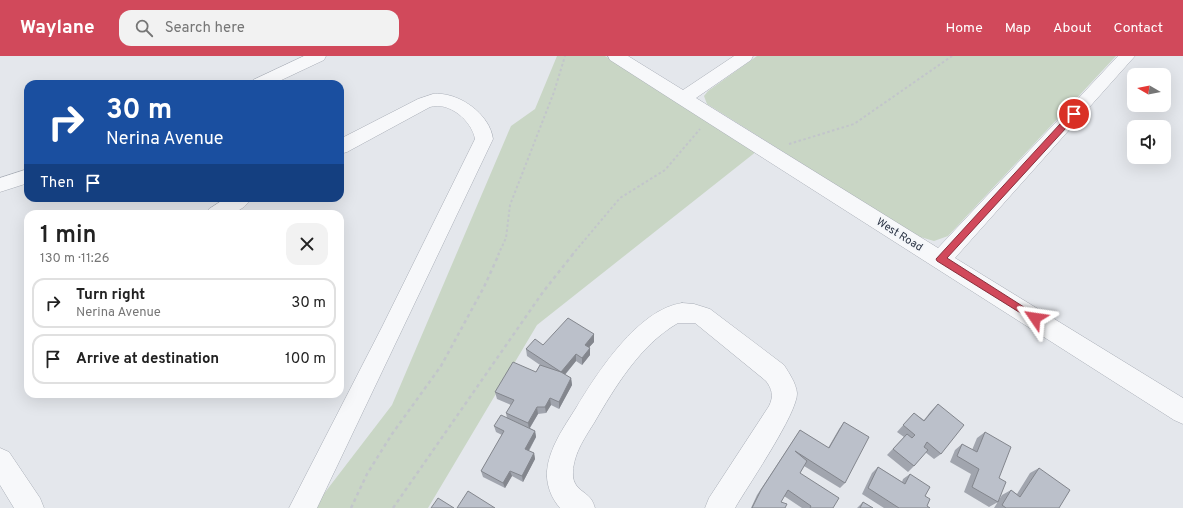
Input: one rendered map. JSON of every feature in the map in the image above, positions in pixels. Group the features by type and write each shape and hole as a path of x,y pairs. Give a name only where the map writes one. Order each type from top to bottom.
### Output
{"street":[{"path":"267,80 318,56"},
{"name":"West Road","path":"616,56 1183,412"},
{"path":"683,99 745,56"},
{"path":"940,259 1128,56"},
{"path":"303,508 390,334 484,139 484,135 483,128 471,115 450,102 433,100 424,103 344,145"},
{"path":"0,185 24,177"},
{"path":"221,210 234,202"},
{"path":"581,508 574,504 566,495 562,489 560,478 560,469 565,451 574,433 604,383 624,358 642,338 669,316 681,313 702,316 775,372 784,387 784,403 719,508"},
{"path":"0,461 30,508"}],"path":[{"path":"351,508 367,474 392,434 441,366 484,287 506,238 510,205 554,92 565,56"},
{"path":"766,151 854,124 952,56"},
{"path":"393,508 543,292 576,250 620,198 665,170 712,117"}],"green space":[{"path":"557,56 605,56 757,151 537,325 428,508 313,508 392,405 511,126 535,109"},
{"path":"757,56 1116,56 948,236 934,241 917,236 707,104 704,96 708,91"}],"building":[{"path":"568,318 594,334 585,345 590,348 582,358 576,354 561,372 526,349 535,339 543,345"},
{"path":"513,362 536,372 540,365 561,372 571,378 559,402 550,398 545,407 537,407 528,423 506,413 514,400 495,392"},
{"path":"938,404 964,425 941,454 927,442 924,447 928,450 914,466 893,449 907,434 912,438 915,435 903,425 914,413 924,421"},
{"path":"501,415 535,431 525,449 534,453 522,476 510,471 503,483 481,471 504,431 494,426"},
{"path":"844,422 869,437 845,483 795,451 807,461 800,473 839,498 833,508 810,508 811,506 788,490 781,502 787,504 785,508 752,508 761,490 800,430 829,448"},
{"path":"985,432 1011,447 999,478 1006,482 998,502 972,487 979,469 957,456 962,444 977,452"},
{"path":"878,467 905,484 910,474 930,487 925,496 930,499 927,506 930,508 899,508 868,488"},
{"path":"1039,468 1070,490 1059,508 1006,508 1002,505 1011,490 1020,497"},
{"path":"468,491 495,508 457,508"},
{"path":"438,498 454,508 431,508"},
{"path":"863,502 873,508 860,508"}],"route":[{"path":"1035,318 940,259 1074,114"}]}
